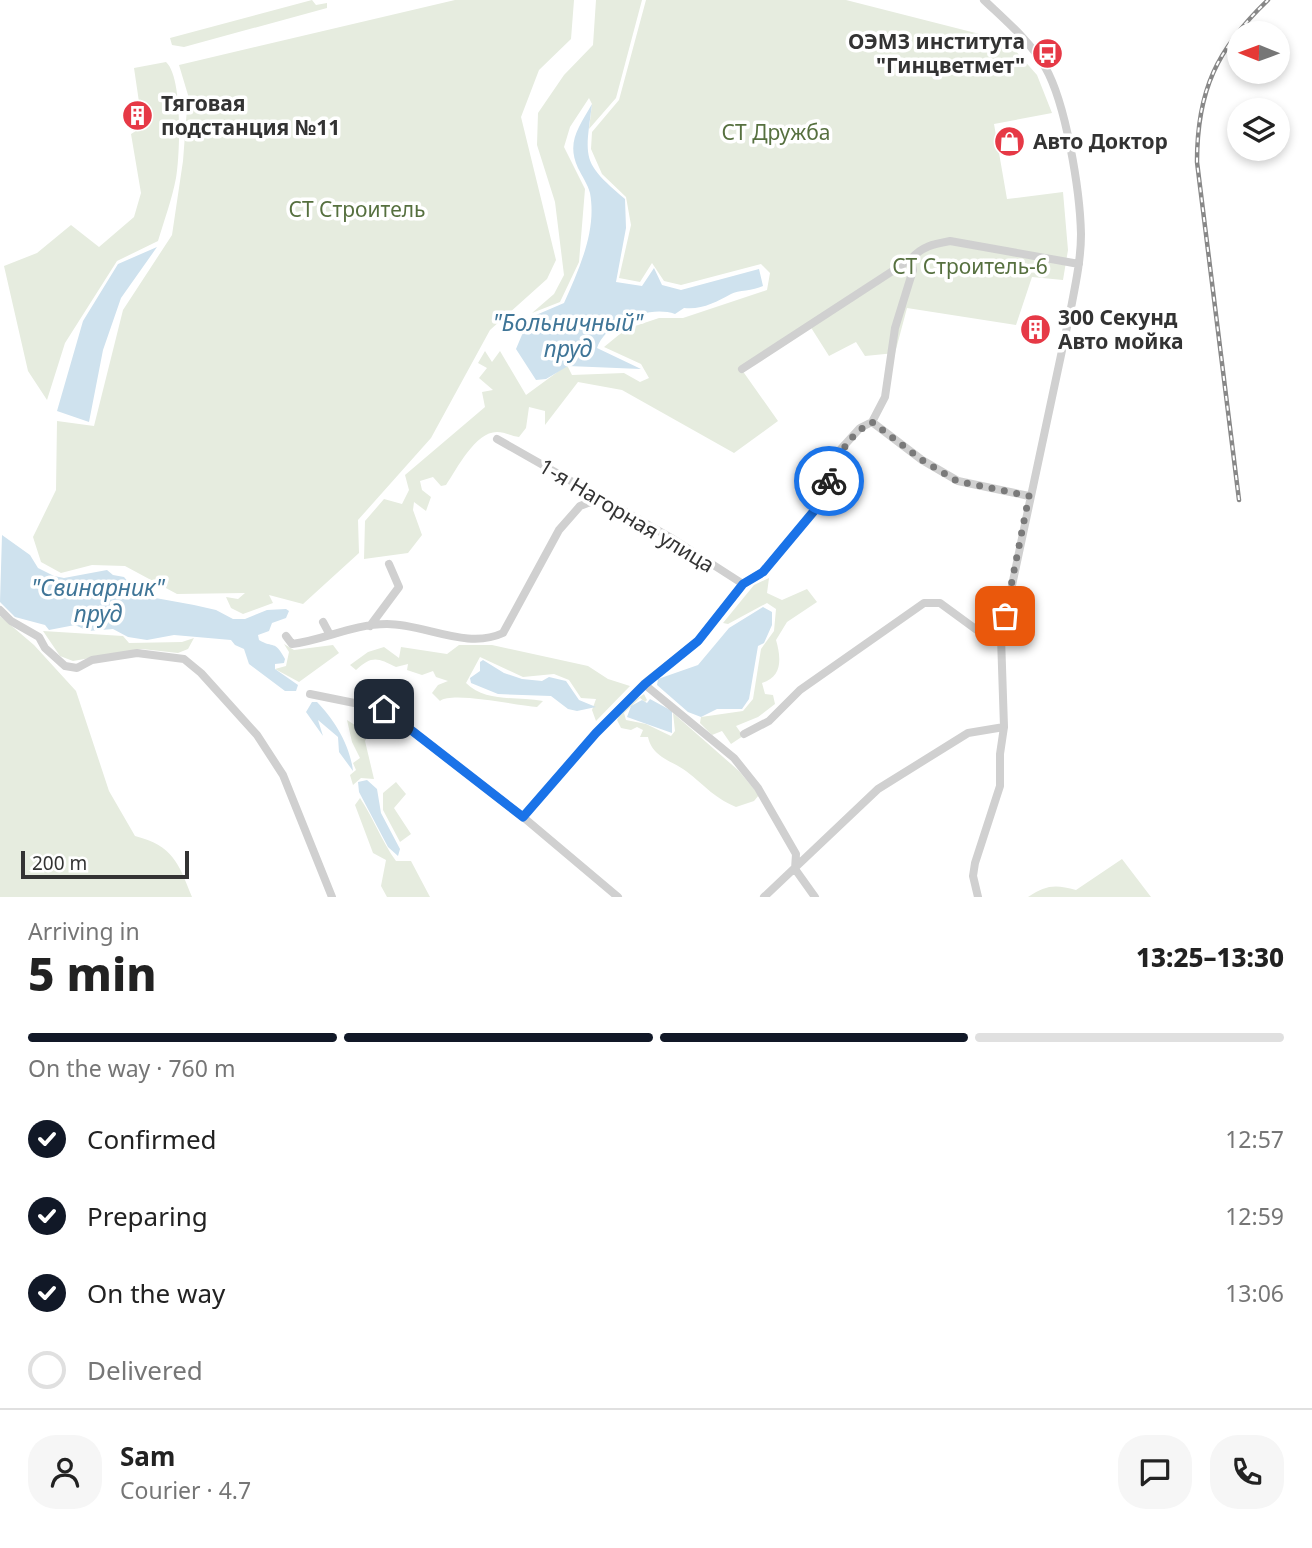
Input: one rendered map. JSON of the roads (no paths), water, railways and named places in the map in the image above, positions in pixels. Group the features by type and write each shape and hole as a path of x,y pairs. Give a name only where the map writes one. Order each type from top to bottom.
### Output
{"street":[{"path":"978,897 975,863 997,803 1004,727 1001,637 1079,264 1081,233 1074,178 1051,79 1040,59 984,0"},
{"path":"742,369 911,259 919,249 950,241 1079,264"},
{"path":"523,817 596,733 645,684 698,641 743,584 763,572 814,511 840,450 860,428 872,422 885,397 895,328 913,270 911,259"},
{"path":"872,422 922,460 957,481 1029,496"},
{"name":"1-я Нагорная улица","path":"497,439 743,584"},
{"path":"286,635 292,644 387,624 487,641 503,633 559,530 580,506 601,498"},
{"path":"370,626 399,587 389,564"},
{"path":"744,734 769,721 800,690 923,603 940,603 981,633 1001,637"},
{"path":"0,610 11,621 39,637 45,648 65,666 77,668 92,660 137,653 184,659 201,673 257,734 283,775 332,897"},
{"path":"323,622 330,635"},
{"path":"645,684 734,758 758,788 796,854 795,869 815,897"},
{"path":"310,694 384,709 523,817 618,897"},
{"path":"764,897 795,869 806,854 878,789 968,733 1004,727"}],"water":[{"name":"\"Больничный\" пруд","path":"592,104 588,137 589,158 600,176 625,199 626,228 616,282 642,286 654,268 662,285 681,290 759,269 763,286 734,293 703,307 684,308 675,314 641,314 609,330 597,348 641,369 568,366 546,379 536,380 516,349 529,318 564,303 585,249 592,207 590,193 573,150 576,135"},
{"path":"157,247 121,298 103,350 89,422 57,411 83,321 118,264"},
{"name":"\"Свинарник\" пруд","path":"2,535 30,555 38,568 54,576 64,578 107,570 113,575 124,577 139,595 216,610 233,619 245,619 267,610 286,609 289,611 286,618 272,623 269,631 258,635 259,640 276,647 281,653 285,659 284,663 275,664 275,669 298,685 296,691 285,691 249,664 244,649 231,640 174,635 147,640 128,637 113,629 88,631 75,625 49,630 45,625 15,617 0,602"},
{"path":"763,607 772,612 772,625 764,643 758,646 749,699 742,709 717,709 701,717 688,712 657,685 658,679 698,665 729,628"},
{"path":"483,660 504,673 522,679 542,681 549,677 566,681 579,700 596,707 577,711 568,709 551,696 498,694 471,683 470,678 480,671 480,662"},
{"path":"650,699 672,711 672,733 627,717 631,706 642,700 647,703"},
{"path":"312,702 317,702 335,724 349,752 353,771 339,752 338,737 318,720 323,736 306,712"},
{"path":"367,780 377,789 381,813 400,849 398,856 388,847 359,792 358,782"}],"railway":[{"path":"1239,500 1197,162 1198,136 1201,113 1213,72 1235,36 1268,0"}],"place":[{"name":"ОЭМЗ института \"Гинцветмет\"","path":"1048,53"},
{"name":"Тяговая подстанция №11","path":"138,115"},
{"name":"Авто Доктор","path":"1010,141"},
{"name":"300 Секунд Авто мойка","path":"1035,329"}],"park label":[{"name":"СТ Дружба","path":"776,132"},
{"name":"СТ Строитель","path":"357,209"},
{"name":"СТ Строитель-6","path":"970,266"}]}
